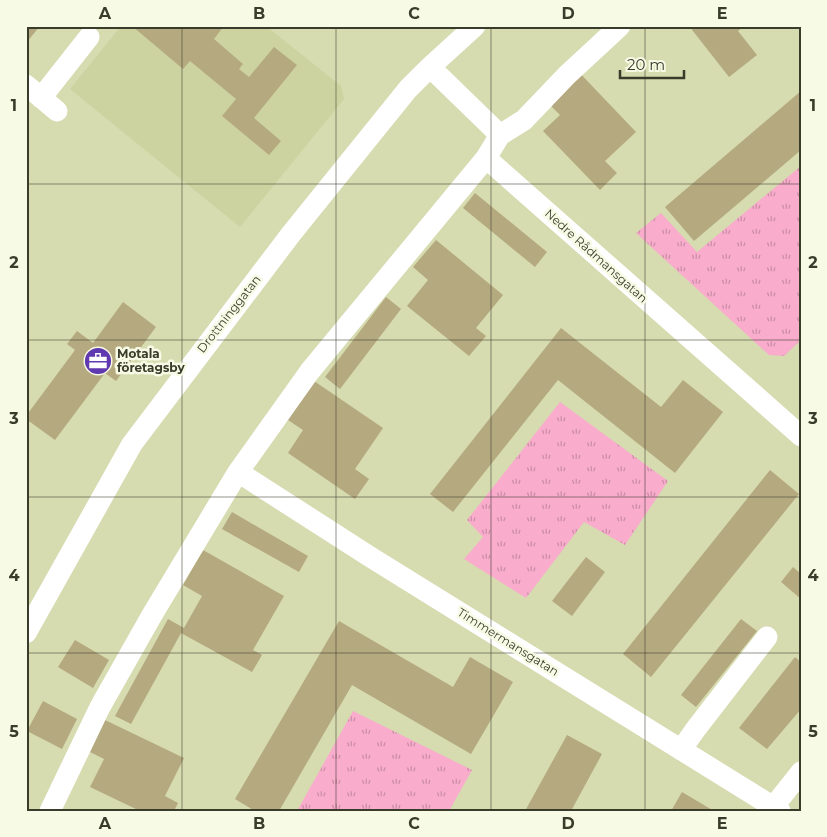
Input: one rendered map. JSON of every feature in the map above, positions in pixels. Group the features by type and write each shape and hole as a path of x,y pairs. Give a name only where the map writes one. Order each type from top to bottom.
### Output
{"street":[{"name":"Drottninggatan","path":"26,633 132,444 291,234 408,89 475,26"},
{"path":"50,811 100,707 152,615 238,472 310,371 486,158 500,135 524,120 567,75 620,26"},
{"path":"42,98 89,37"},
{"path":"430,67 500,135"},
{"name":"Nedre Rådmansgatan","path":"486,158 801,436"},
{"name":"Timmermansgatan","path":"238,472 774,809"},
{"path":"681,750 767,637"},
{"path":"774,809 801,772"}],"shaded area":[{"path":"121,26 266,26 341,86 344,99 240,227 70,89"}],"green space":[{"path":"801,166 801,340 784,356 769,355 636,233 661,213 697,252"},
{"path":"560,402 668,481 625,545 584,522 526,598 464,559 483,537 467,520"},
{"path":"353,711 472,770 449,811 297,811"}],"building":[{"path":"26,26 40,26 26,43"},
{"path":"132,26 167,26 170,29 172,26 224,26 214,39 243,64 239,69 249,77 274,47 297,65 254,118 281,141 269,155 222,116 236,99 190,61 183,69"},
{"path":"689,26 744,26 738,31 757,55 729,77"},
{"path":"574,67 636,132 605,161 617,173 600,190 543,131 560,115 542,97"},
{"path":"801,91 801,150 694,241 665,207"},
{"path":"475,193 547,252 535,267 463,208"},
{"path":"436,240 503,295 476,328 486,336 469,356 407,306 428,280 413,267"},
{"path":"386,297 401,309 340,389 325,377"},
{"name":"Motala företagsby","path":"123,302 156,327 116,381 105,373 55,440 26,419 26,416 75,350 67,344 77,331 93,343"},
{"path":"561,328 661,407 683,380 723,412 675,473 558,380 453,512 430,494"},
{"path":"314,381 383,428 355,469 369,479 355,499 288,453 303,430 288,420"},
{"path":"770,470 799,494 651,677 623,654"},
{"path":"232,512 308,556 299,572 222,529"},
{"path":"203,550 284,596 253,650 262,655 252,672 181,633 131,724 115,716 168,619 184,628 202,596 183,585"},
{"path":"586,557 605,572 572,616 552,601"},
{"path":"793,567 801,574 801,599 781,582"},
{"path":"741,619 757,631 696,707 681,695"},
{"path":"339,621 453,687 470,657 513,682 471,754 352,685 279,811 255,811 235,799"},
{"path":"75,640 109,660 93,688 58,667"},
{"path":"795,657 801,662 801,709 767,749 739,728"},
{"path":"43,701 77,719 62,749 27,731"},
{"path":"105,720 184,758 165,796 178,803 174,811 140,811 90,787 104,759 90,752"},
{"path":"567,735 602,754 571,811 525,811"},
{"path":"682,792 714,811 671,811"}],"place":[{"name":"Motala företagsby","path":"98,361"}]}
